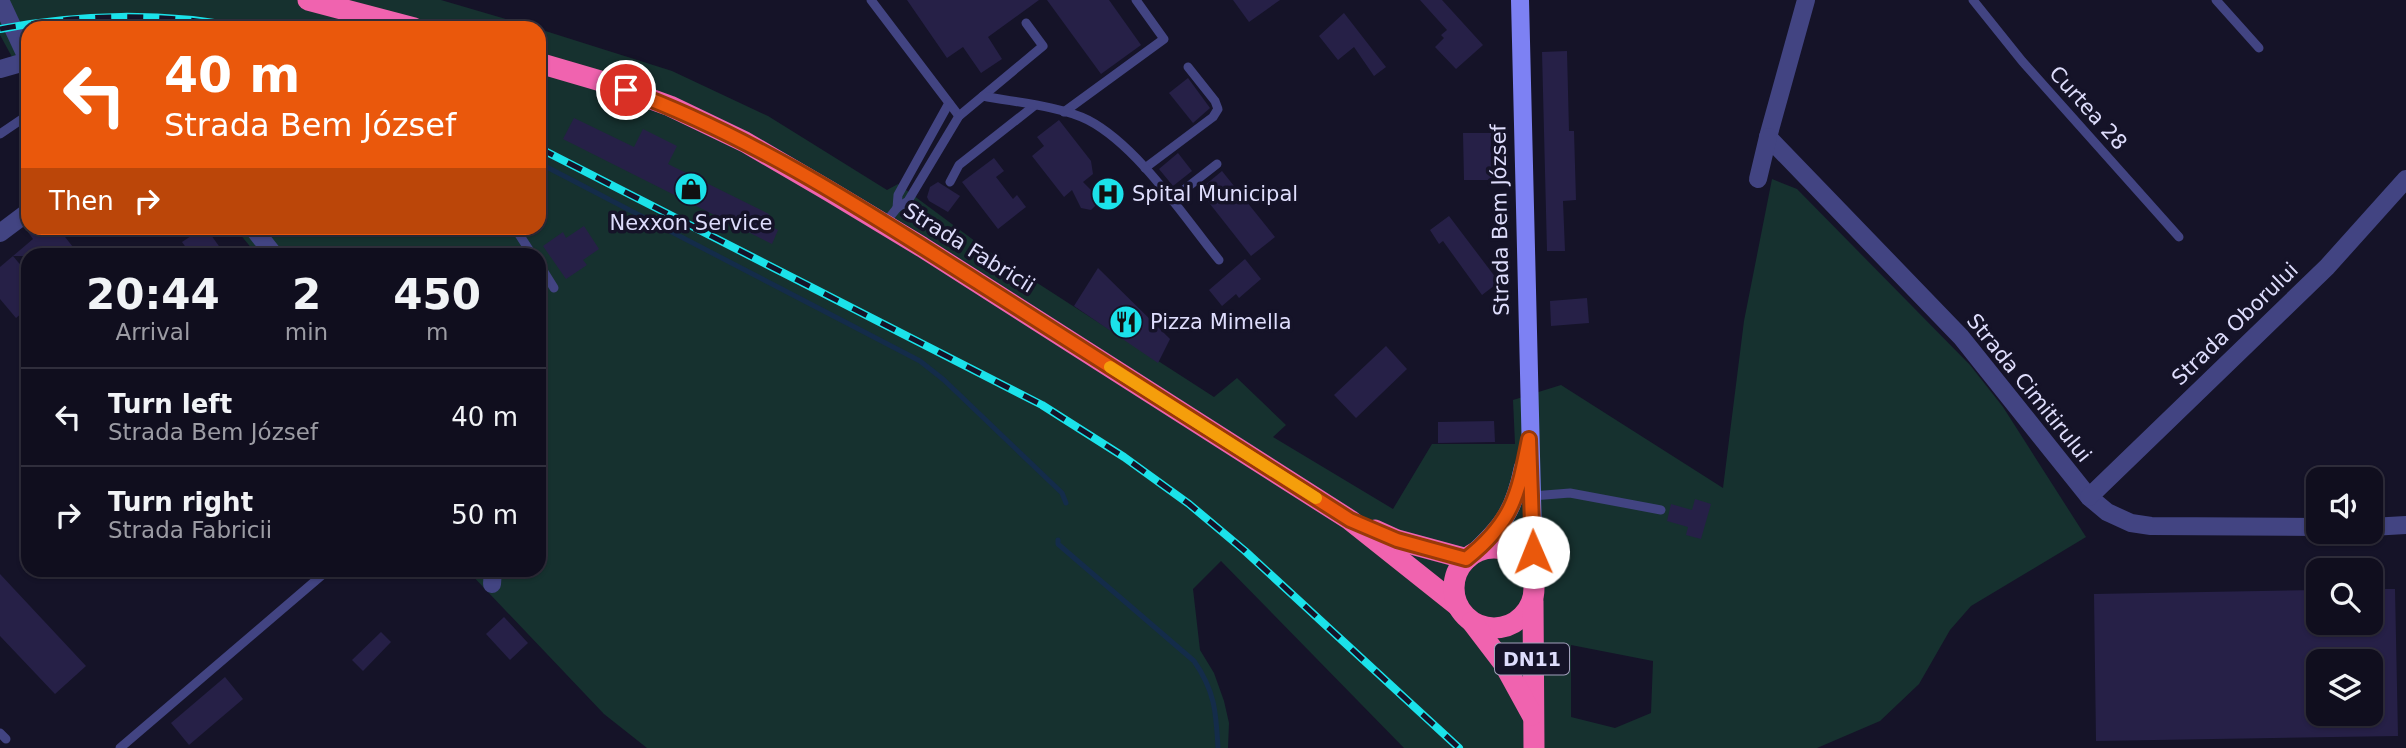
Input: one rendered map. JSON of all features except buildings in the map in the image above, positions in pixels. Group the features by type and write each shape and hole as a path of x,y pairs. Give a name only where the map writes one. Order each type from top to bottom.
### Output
{"highway":[{"path":"308,0 388,21"},
{"name":"Strada Fabricii","path":"546,65 670,106 711,124 891,216 1350,520 1465,614"},
{"name":"Strada Fabricii","path":"1350,520 1397,540 1469,557"},
{"name":"DN11","path":"1465,614 1483,627 1507,626 1518,621 1527,612 1533,590 1522,559 1513,552 1490,548 1469,557"},
{"path":"1465,614 1454,593 1455,579 1469,557"},
{"name":"Strada Bem József","path":"1533,590 1534,748"},
{"name":"Strada Bem József","path":"1465,614 1504,664 1533,717"}],"main road":[{"name":"Strada Bem József","path":"1520,0 1533,590"},
{"name":"Strada Bem József","path":"1469,557 1498,530 1507,517 1518,492 1529,439"}],"street":[{"path":"0,0 21,46"},
{"path":"1758,179 1806,0"},
{"path":"0,69 21,63"},
{"name":"Strada Cimitirului","path":"1768,137 1961,337 2090,497 2118,518 2151,526 2306,527"},
{"name":"Strada Oborului","path":"2090,497 2327,267 2406,178"},
{"path":"0,233 21,217"},
{"path":"2383,526 2406,525"}],"lane":[{"path":"871,0 959,116"},
{"path":"1065,112 1164,39 1136,0"},
{"name":"Curtea 28","path":"1973,0 2022,61 2179,237"},
{"path":"2216,0 2259,48"},
{"path":"891,216 908,201 959,116 1043,46 1026,23"},
{"path":"1145,168 1213,117 1218,109 1215,101 1188,67"},
{"path":"983,96 1065,112 1087,119 1100,127 1145,168 1219,260"},
{"path":"891,216 898,195 949,103"},
{"path":"950,182 959,165 1034,106"},
{"path":"0,134 21,120"},
{"path":"1171,200 1217,164"},
{"path":"546,274 555,288"},
{"path":"1531,496 1570,493 1661,510"},
{"path":"120,748 320,577"}],"green space":[{"path":"0,0 441,0 512,21 21,21 21,73 0,35"},
{"path":"546,31 672,71 768,116 887,190 898,184 991,253 1214,397 1237,378 1286,425 1273,437 1393,509 1432,444 1515,444 1513,400 1561,385 1723,488 1744,321 1772,179 1797,189 1970,365 2003,407 2086,537 1971,606 1950,630 1919,684 1880,721 1817,748 1404,748 1221,561 1193,589 1200,650 1214,673 1229,723 1228,748 647,748 604,714 474,577 546,577 546,248 251,248 241,235 546,235","holes":["1571,645 1653,661 1651,713 1615,728 1571,717"]}],"waterway":[{"path":"546,167 920,361 944,380 1062,493 1066,503"},
{"path":"1058,540 1058,544 1194,661 1213,702 1218,748"}],"railway":[{"path":"52,21 121,17 197,21"},
{"path":"0,29 21,26"},
{"path":"546,152 1042,405 1124,457 1189,504 1245,551 1459,748"}],"slow traffic":[{"path":"1110,367 1316,498"}],"place":[{"name":"Nexxon Service","path":"691,189"},
{"name":"Spital Municipal","path":"1108,194"},
{"name":"Pizza Mimella","path":"1126,322"}],"route":[{"path":"626,90 711,124 829,191 922,247 1350,520 1397,540 1466,559 1498,530 1507,517 1518,492 1529,439 1533,552"}]}
